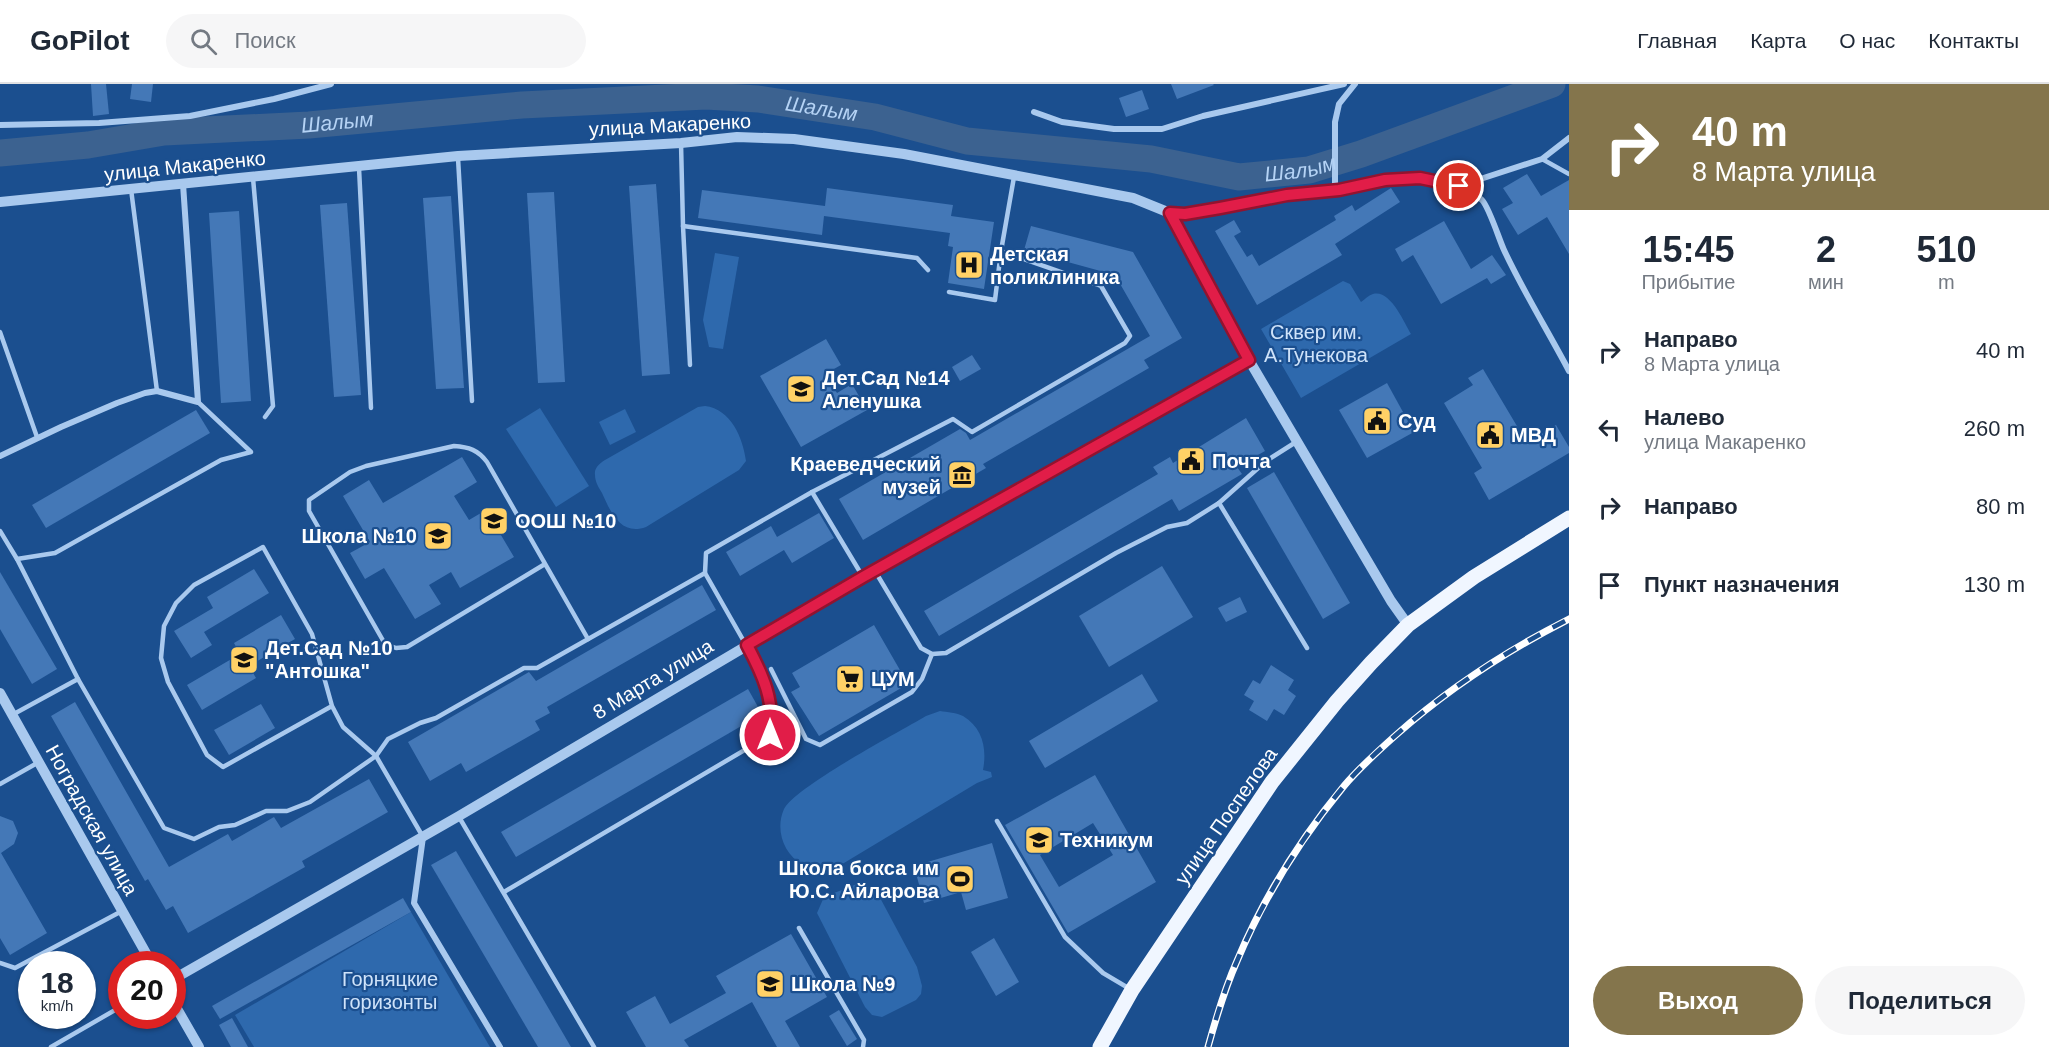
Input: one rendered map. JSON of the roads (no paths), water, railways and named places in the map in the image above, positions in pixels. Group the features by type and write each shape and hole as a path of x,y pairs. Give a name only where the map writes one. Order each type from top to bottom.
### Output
{"main road":[{"name":"улица Поспелова","path":"1100,1047 1132,990 1272,782 1337,701 1408,625 1474,577 1569,518"}],"street":[{"path":"0,125 99,123 190,116 274,99 332,84"},
{"path":"1034,112 1062,122 1114,129 1162,129 1203,116 1344,84"},
{"path":"1335,190 1335,122 1339,104 1355,84"},
{"name":"улица Макаренко","path":"0,202 458,156 737,137 794,139 904,154 1133,198 1170,213"},
{"path":"1459,186 1542,159 1569,138"},
{"path":"1170,213 1185,214 1385,180 1420,178 1459,186 1484,201 1504,251 1569,371"},
{"path":"0,456 37,437 117,403 158,391 198,402 183,184"},
{"path":"1170,213 1249,360 1391,601 1408,625"},
{"name":"8 Марта улица","path":"186,972 459,816 863,577 1249,360"},
{"name":"Ноградская улица","path":"0,693 145,951"},
{"path":"423,837 414,903 500,1047"},
{"path":"186,1024 199,1047"}],"lane":[{"path":"681,142 682,226 690,365"},
{"path":"458,156 472,400"},
{"path":"1542,159 1569,174"},
{"path":"359,167 371,408"},
{"path":"949,292 995,300 1015,174"},
{"path":"253,178 273,406 265,417"},
{"path":"131,189 158,391"},
{"path":"682,226 917,258 928,270"},
{"path":"504,892 770,735 773,717 763,675 705,573 706,552 812,492 953,419 972,432 1125,343 1130,336 1101,286 1001,251"},
{"path":"0,332 37,437"},
{"path":"17,559 55,553 221,460 251,452 198,402"},
{"path":"875,571 921,648 932,654 946,653 1116,554 1167,527 1187,523 1220,503 1266,461 1297,441"},
{"path":"544,564 407,647 396,648 385,644 309,511 309,500 350,472 366,466 454,446 468,447 481,454 487,462 588,639"},
{"path":"812,492 863,577"},
{"path":"1220,503 1307,648"},
{"path":"0,531 17,559 78,679 164,828 194,839 219,827 235,825 266,811 287,811 310,801 375,756 388,739 420,723 436,718 524,668 537,668 705,573"},
{"path":"332,706 223,767 207,755 168,682 161,658 164,626 176,603 194,585 263,548 312,634 332,706 343,727 375,756 423,837"},
{"path":"771,669 806,739 820,745 912,693 922,679 932,654"},
{"path":"12,715 78,679"},
{"path":"0,784 39,762"},
{"path":"459,816 594,1047"},
{"path":"997,821 1065,937 1103,973 1132,990"},
{"path":"0,963 15,968 122,910"},
{"path":"799,928 864,1040 863,1047"},
{"path":"51,1047 108,1014"}],"waterway":[{"name":"Шалым","path":"0,153 88,145 164,132 309,125 522,105 706,96 758,99 875,117 967,141 1151,159 1239,177 1309,170 1361,154 1552,84"}],"railway":[{"path":"1208,1047 1229,982 1247,938 1298,848 1344,786 1382,747 1457,686 1501,657 1569,619"}],"place":[{"name":"Детская поликлиника","path":"969,265"},
{"name":"Дет.Сад №14 Аленушка","path":"801,389"},
{"name":"Суд","path":"1377,421"},
{"name":"МВД","path":"1490,435"},
{"name":"Почта","path":"1191,461"},
{"name":"Краеведческий музей","path":"962,475"},
{"name":"ООШ №10","path":"494,521"},
{"name":"Школа №10","path":"438,536"},
{"name":"Дет.Сад №10 \"Антошка\"","path":"244,660"},
{"name":"ЦУМ","path":"850,679"},
{"name":"Техникум","path":"1039,840"},
{"name":"Школа бокса им Ю.С. Айларова","path":"960,879"},
{"name":"Школа №9","path":"770,984"}],"park label":[{"name":"Сквер им. А.Тунекова","path":"1316,344"},
{"name":"Горняцкие горизонты","path":"390,990"}]}
